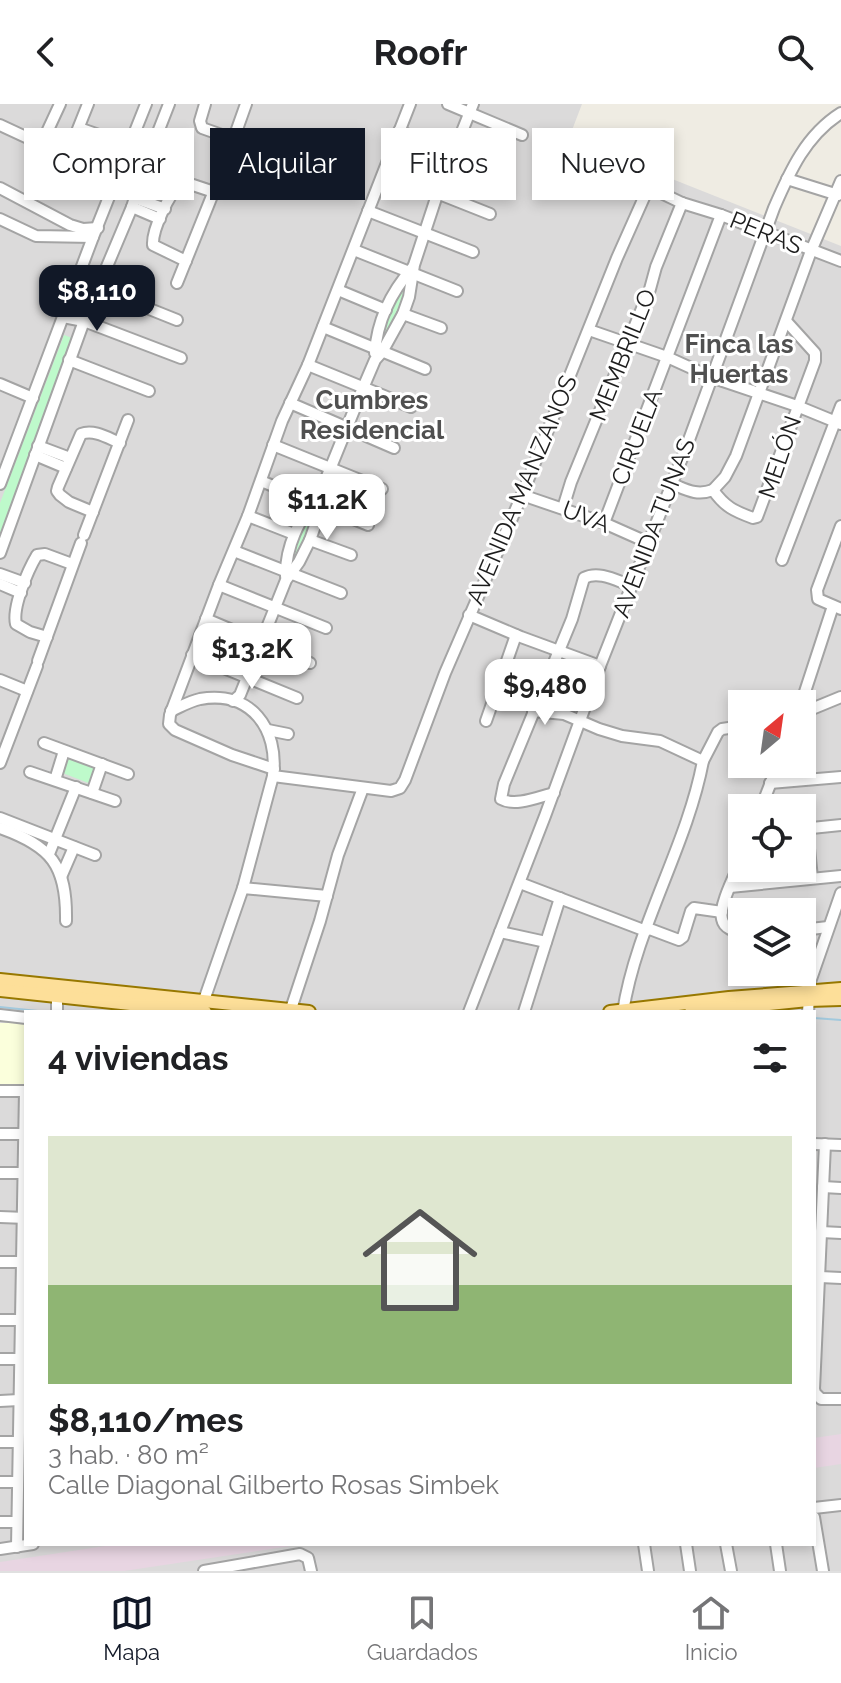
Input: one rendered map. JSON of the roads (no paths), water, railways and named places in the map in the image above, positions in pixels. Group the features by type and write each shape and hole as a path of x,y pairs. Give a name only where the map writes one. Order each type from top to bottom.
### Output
{"main road":[{"path":"0,980 203,1008"},
{"path":"638,1010 703,1001 808,1001 841,989"},
{"path":"0,990 57,1006 262,1010"},
{"path":"712,1010 841,999"}],"street":[{"path":"49,128 60,104"},
{"path":"79,128 88,104"},
{"path":"137,128 146,104"},
{"path":"160,128 169,104"},
{"path":"205,104 200,121 202,128 210,131"},
{"path":"237,128 246,104"},
{"path":"400,128 410,104"},
{"path":"448,104 471,108 522,135"},
{"path":"463,128 471,108"},
{"name":"AVENIDA TUNAS","path":"470,1010 672,484 765,231 805,146 820,128 841,113"},
{"path":"0,125 24,137"},
{"path":"291,1010 344,837 363,788 273,772 175,730 169,724 192,655 273,445 381,179"},
{"path":"787,179 838,195"},
{"path":"672,484 701,494 713,490 725,477 841,181"},
{"path":"186,261 153,245 153,236 173,190 181,184 210,191"},
{"path":"0,188 77,228 96,232"},
{"name":"PERAS","path":"674,199 841,261"},
{"path":"0,484 108,200"},
{"path":"0,553 69,360 134,200"},
{"path":"177,283 211,200"},
{"path":"238,700 287,575 287,558 294,534 316,502 378,354 403,314 412,270 435,200"},
{"path":"457,200 490,214"},
{"name":"AVENIDA MANZANOS","path":"363,788 391,791 400,788 412,764 445,673 643,200"},
{"path":"133,203 163,214"},
{"name":"MEMBRILLO","path":"563,508 682,203"},
{"path":"368,211 473,252"},
{"name":"CIRUELA","path":"604,523 721,215"},
{"path":"0,219 36,236 61,237 96,232"},
{"path":"61,237 64,222"},
{"path":"354,250 412,270 457,291"},
{"path":"378,354 386,310 400,282 412,270"},
{"path":"97,288 177,320"},
{"path":"338,290 386,310"},
{"path":"403,314 441,328"},
{"path":"63,317 84,321 181,358"},
{"name":"MELÓN","path":"713,490 729,508 753,518 759,515 797,406 813,370 815,353 786,321"},
{"path":"323,327 378,354 425,369"},
{"path":"589,330 838,423"},
{"path":"69,360 149,391"},
{"path":"308,365 411,407"},
{"path":"0,387 32,401"},
{"path":"290,403 394,448"},
{"path":"782,560 838,423 841,406"},
{"path":"0,762 128,420"},
{"path":"93,512 69,502 60,495 58,487 81,434 100,435 120,443"},
{"path":"273,445 382,489"},
{"path":"37,450 68,463"},
{"path":"261,481 368,525"},
{"name":"UVA","path":"522,495 604,523 649,543"},
{"path":"287,575 299,562 310,540 316,502"},
{"path":"248,516 294,534"},
{"path":"806,690 837,608 818,599 817,590 841,526"},
{"path":"310,540 351,555"},
{"path":"234,551 287,575 341,593"},
{"path":"47,637 16,624 15,613 23,588 34,559 40,554 72,564"},
{"path":"0,574 23,588"},
{"path":"554,793 508,803 501,799 504,784 574,613 584,578 598,575 632,586"},
{"path":"0,584 23,588"},
{"path":"219,585 326,628"},
{"path":"469,615 600,666"},
{"path":"206,619 310,663"},
{"path":"486,721 516,635"},
{"path":"192,655 297,698"},
{"path":"0,680 27,691"},
{"path":"180,691 198,699 238,700 268,730 273,745 273,772 243,888 203,1008"},
{"path":"816,707 841,697"},
{"path":"170,716 198,699"},
{"path":"533,711 564,714 622,736 660,741 703,761"},
{"path":"623,1010 703,761 718,732 728,728"},
{"path":"268,730 288,734"},
{"path":"44,743 128,774"},
{"path":"55,780 64,751"},
{"path":"92,793 102,764"},
{"path":"30,772 115,801"},
{"path":"770,783 841,775"},
{"path":"766,794 772,778"},
{"path":"49,854 76,787"},
{"path":"0,818 95,855"},
{"path":"816,828 841,825"},
{"path":"0,828 28,839 49,854 61,877 66,921"},
{"path":"61,877 74,847"},
{"path":"816,878 841,876"},
{"path":"728,927 724,924 722,912 732,882"},
{"path":"730,887 776,882"},
{"path":"520,883 679,940 694,908 722,912"},
{"path":"243,888 327,896"},
{"path":"808,1001 828,927 841,893"},
{"path":"525,1010 560,898"},
{"path":"816,928 828,927"},
{"path":"500,932 546,942"},
{"path":"0,1015 24,1018"},
{"path":"0,1091 24,1091"},
{"path":"0,1134 24,1134 23,1344 20,1359 17,1547"},
{"path":"816,1352 823,1187 820,1144 841,1145"},
{"path":"0,1173 24,1173"},
{"path":"823,1187 841,1188"},
{"path":"0,1217 24,1218"},
{"path":"821,1232 841,1233"},
{"path":"0,1262 22,1262"},
{"path":"820,1277 841,1278"},
{"path":"0,1320 21,1320"},
{"path":"0,1359 20,1359"},
{"path":"816,1394 821,1399 841,1399"},
{"path":"0,1401 19,1400"},
{"path":"0,1442 18,1442"},
{"path":"0,1482 17,1482"},
{"path":"816,1508 841,1505"},
{"path":"0,1522 17,1522"},
{"path":"816,1529 823,1571"},
{"path":"0,1549 24,1546"},
{"path":"644,1546 648,1571"},
{"path":"686,1546 690,1571"},
{"path":"726,1546 731,1571"},
{"path":"776,1546 780,1571"},
{"path":"204,1571 300,1551 308,1558 311,1571"}],"waterway":[{"path":"0,1007 28,1010"},
{"path":"816,1018 841,1020"}],"district":[{"name":"Finca las Huertas","path":"739,359"},
{"name":"Cumbres Residencial","path":"372,415"}]}
